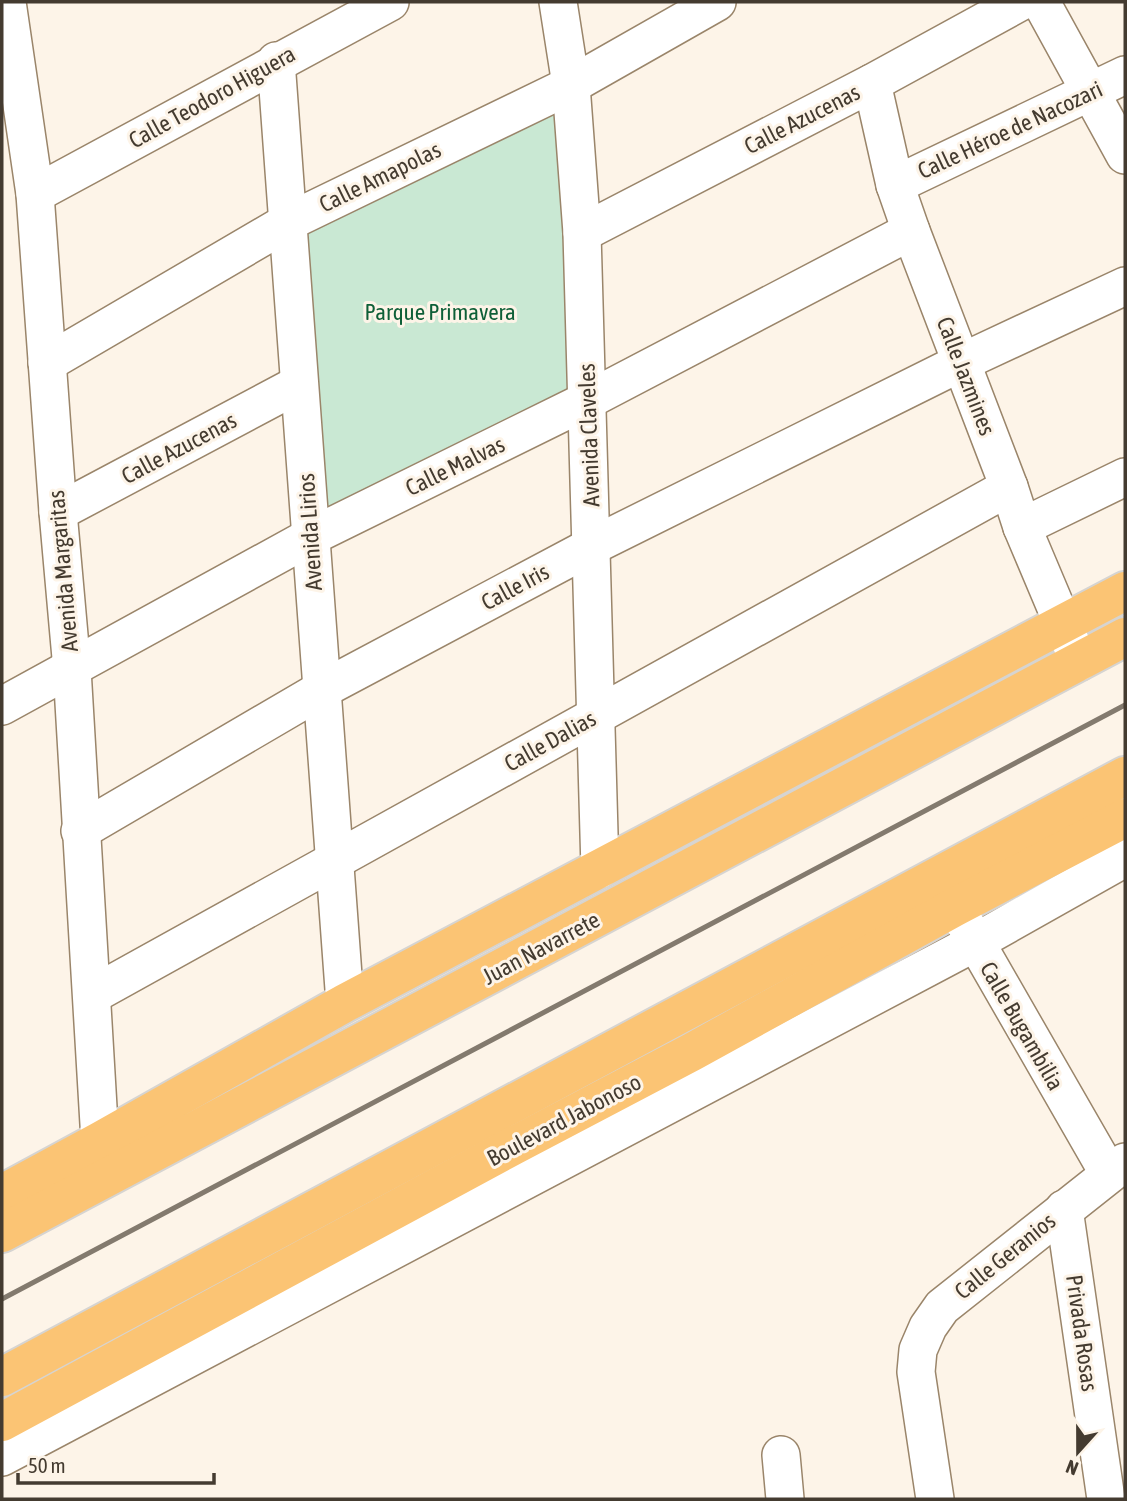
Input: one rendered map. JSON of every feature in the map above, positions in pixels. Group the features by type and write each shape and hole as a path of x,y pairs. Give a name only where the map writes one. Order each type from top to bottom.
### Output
{"main road":[{"name":"Juan Navarrete","path":"2,1194 345,1003 1125,591"},
{"name":"Juan Navarrete","path":"2,1233 1125,637"},
{"name":"Boulevard Jabonoso","path":"2,1422 521,1162 692,1052 855,962 948,891 1125,776"},
{"name":"Boulevard Jabonoso","path":"2,1377 948,891 1125,818"}],"street":[{"name":"Avenida Margaritas","path":"6,2 35,194 72,669 100,1141"},
{"name":"Calle Teodoro Higuera","path":"35,194 276,61 390,2"},
{"name":"Avenida Claveles","path":"558,2 571,85 582,233 600,869"},
{"name":"Calle Amapolas","path":"47,363 288,222 571,85 718,2"},
{"name":"Calle Azucenas","path":"582,233 872,83 1020,2"},
{"path":"1041,2 1125,155"},
{"name":"Avenida Lirios","path":"276,61 345,1003"},
{"name":"Calle Héroe de Nacozari","path":"895,185 1125,75"},
{"name":"Calle Jazmines","path":"872,83 895,185 911,232 1022,527 1079,662"},
{"name":"Calle Malvas","path":"2,706 310,537 588,400 911,232"},
{"name":"Calle Iris","path":"80,831 321,690 592,546 960,363 1125,286"},
{"name":"Calle Azucenas","path":"58,512 299,384"},
{"path":"1022,527 1125,477"},
{"name":"Calle Dalias","path":"92,995 1009,487"},
{"path":"2,1457 521,1162 872,996 974,943 1125,858"},
{"name":"Calle Bugambilia","path":"948,891 974,943 1117,1168"},
{"path":"855,962 872,996"},
{"name":"Calle Geranios","path":"935,1499 916,1372 918,1350 928,1326 942,1307 1117,1168"},
{"name":"Privada Rosas","path":"1064,1209 1106,1499"},
{"path":"781,1455 785,1499"}],"green space":[{"name":"Parque Primavera","path":"561,96 581,397 319,524 298,228"}],"railway":[{"path":"2,1299 1125,705"}]}
